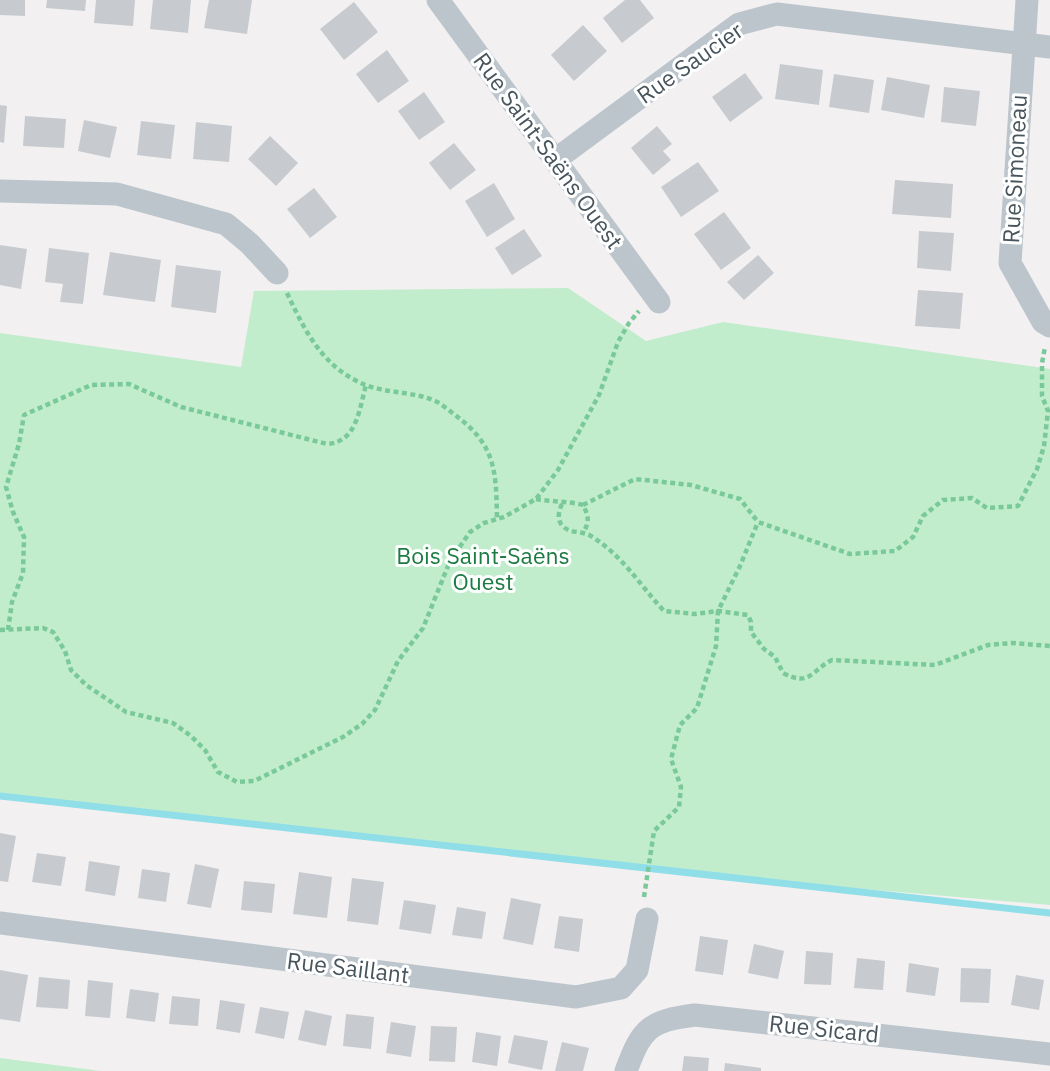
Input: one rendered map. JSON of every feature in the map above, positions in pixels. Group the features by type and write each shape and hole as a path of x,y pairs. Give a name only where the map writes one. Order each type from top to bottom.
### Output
{"street":[{"name":"Rue Saint-Saëns Ouest","path":"438,0 657,299"},
{"name":"Rue Simoneau","path":"1027,0 1022,44 1010,263 1049,333"},
{"name":"Rue Saucier","path":"555,160 739,24 777,14 1050,47"},
{"path":"0,191 117,194 226,224 250,244 277,273"},
{"name":"Rue Saillant","path":"0,923 576,997 621,988 637,970 647,919"},
{"name":"Rue Sicard","path":"626,1071 640,1037 665,1019 695,1015 1050,1054"}],"path":[{"path":"277,273 308,336 329,362 366,386 434,400 468,424 488,448 495,476 497,518"},
{"path":"0,630 43,628 53,632 60,640 71,670 86,685 126,712 173,723 205,750 218,772 237,782 254,781 343,737 362,724 375,710 398,661 423,628 450,561 470,532 536,499 558,470 599,395 618,342 629,323 657,299"},
{"path":"536,499 583,505 635,479 691,485 740,499 758,522 799,534 850,554 895,551 913,537 922,516 943,500 972,498 987,508 1018,506 1037,469 1044,446 1048,411 1042,396 1042,363 1049,333"},
{"path":"8,630 12,602 23,573 24,537 6,487 19,444 24,415 91,385 129,384 181,407 327,444 338,443 348,436 356,421 366,386"},
{"path":"562,504 558,512 560,524 569,531 584,531 611,548 664,611 695,614 718,611 748,615 751,632 756,640 775,657 783,673 799,679 809,678 823,664 832,660 935,665 988,645 1012,643 1050,646"},
{"path":"583,505 588,514 588,524 584,531"},
{"path":"647,919 644,897 654,831 678,807 681,787 671,760 680,725 697,708 716,646 718,611 758,522"}],"green space":[{"name":"Bois Saint-Saëns Ouest","path":"568,288 646,341 723,322 1050,369 1050,905 676,873 0,795 0,333 241,367 254,291"},
{"path":"0,1058 101,1071 0,1071"}],"building":[{"path":"0,0 25,0 25,16 0,15"},
{"path":"47,0 86,0 85,11 46,8"},
{"path":"96,0 135,0 133,26 94,23"},
{"path":"153,0 191,0 188,33 150,29"},
{"path":"209,0 252,0 247,34 204,28"},
{"path":"625,0 640,0 654,18 622,43 603,18"},
{"path":"354,2 378,32 344,60 320,29"},
{"path":"583,25 607,51 574,81 551,55"},
{"path":"387,50 409,81 378,103 356,74"},
{"path":"780,64 823,70 819,105 775,99"},
{"path":"745,73 763,98 730,122 712,97"},
{"path":"834,74 874,80 869,113 829,107"},
{"path":"887,77 930,85 924,118 881,110"},
{"path":"944,87 980,91 976,126 941,122"},
{"path":"424,92 445,122 419,140 398,111"},
{"path":"0,105 7,106 4,143 0,142"},
{"path":"25,116 66,119 64,148 23,146"},
{"path":"84,120 117,127 110,158 78,151"},
{"path":"141,121 175,125 171,159 137,155"},
{"path":"196,122 232,126 229,162 193,159"},
{"path":"657,126 672,144 663,151 671,160 653,175 631,148"},
{"path":"270,136 298,163 276,186 248,159"},
{"path":"454,143 476,170 450,190 429,163"},
{"path":"698,162 719,191 681,217 661,187"},
{"path":"895,180 953,184 951,218 892,214"},
{"path":"494,183 515,219 487,237 465,201"},
{"path":"314,188 337,217 310,238 287,209"},
{"path":"724,212 751,248 721,270 694,234"},
{"path":"524,229 542,256 512,275 495,248"},
{"path":"919,231 954,233 951,271 917,268"},
{"path":"0,245 27,249 21,289 0,285"},
{"path":"49,248 89,253 83,304 60,302 63,284 45,282"},
{"path":"110,252 161,260 155,302 103,295"},
{"path":"758,255 774,273 744,300 727,282"},
{"path":"176,265 221,271 216,313 171,307"},
{"path":"918,290 963,293 960,329 915,326"},
{"path":"0,833 16,836 8,882 0,881"},
{"path":"37,853 66,857 61,886 32,882"},
{"path":"89,861 120,866 115,896 85,891"},
{"path":"195,864 219,869 211,908 187,904"},
{"path":"142,869 170,873 166,902 138,898"},
{"path":"299,872 332,877 327,918 293,914"},
{"path":"352,878 384,882 378,925 347,921"},
{"path":"244,881 275,884 272,913 241,910"},
{"path":"511,898 541,904 533,945 503,939"},
{"path":"404,900 436,905 431,934 399,929"},
{"path":"457,907 486,912 482,939 452,935"},
{"path":"559,916 583,919 579,952 554,948"},
{"path":"700,936 728,940 723,975 695,971"},
{"path":"754,944 784,951 778,979 748,973"},
{"path":"806,951 833,953 831,985 804,984"},
{"path":"857,958 885,961 883,990 854,988"},
{"path":"909,963 939,968 935,996 906,992"},
{"path":"961,968 991,969 989,1003 960,1002"},
{"path":"0,970 28,975 20,1022 0,1019"},
{"path":"1016,975 1044,980 1039,1010 1011,1005"},
{"path":"39,977 70,980 68,1009 36,1007"},
{"path":"88,980 113,983 110,1018 85,1016"},
{"path":"130,989 159,993 155,1022 126,1018"},
{"path":"172,996 200,999 198,1026 169,1024"},
{"path":"220,1000 245,1004 240,1033 216,1029"},
{"path":"260,1007 289,1012 284,1039 255,1033"},
{"path":"305,1010 332,1016 326,1046 298,1040"},
{"path":"346,1014 374,1017 371,1049 343,1046"},
{"path":"391,1022 416,1026 411,1057 386,1053"},
{"path":"431,1026 457,1027 455,1062 429,1061"},
{"path":"476,1032 501,1036 497,1066 472,1062"},
{"path":"514,1035 548,1041 542,1070 508,1063"},
{"path":"562,1042 589,1048 583,1071 555,1071"},
{"path":"684,1056 709,1058 708,1071 682,1071"},
{"path":"725,1063 761,1068 761,1071 724,1071"}],"waterway":[{"path":"0,796 1050,913"}]}
